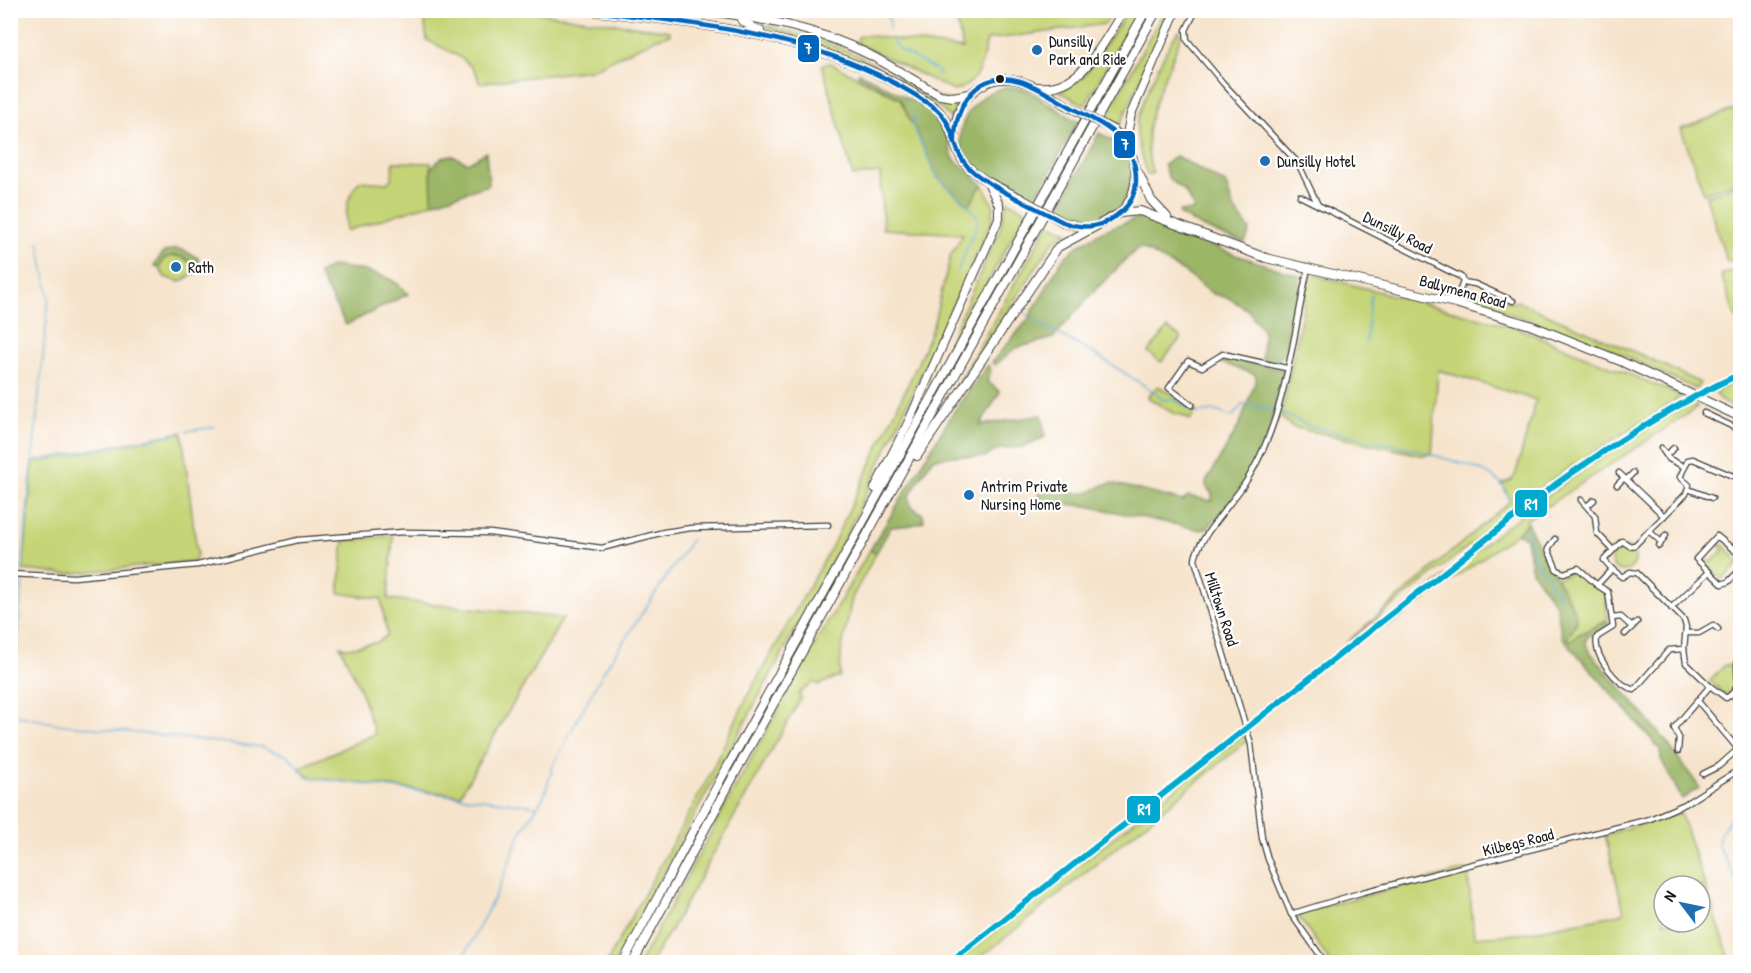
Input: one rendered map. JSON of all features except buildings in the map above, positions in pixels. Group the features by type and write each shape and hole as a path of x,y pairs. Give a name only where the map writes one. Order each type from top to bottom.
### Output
{"highway":[{"path":"584,10 734,30 800,45"},
{"path":"700,10 755,19 822,35 867,54 940,94 953,97 969,93 984,84 1001,79 1048,87 1074,79 1124,10"},
{"path":"623,963 822,596 1146,10"},
{"path":"633,963 1157,10"},
{"path":"1125,143 1131,114 1176,10"},
{"path":"742,21 752,28 861,68 927,103 945,118 968,167 1063,222 1090,228"},
{"path":"857,553 931,434 1058,247 1120,213 1133,196 1136,165 1125,143 1113,130 1029,84"},
{"path":"955,141 958,113 969,93"},
{"name":"Ballymena Road","path":"1136,165 1151,200 1158,210 1175,222"},
{"path":"822,596 909,421 999,218 999,205 988,180"},
{"name":"Ballymena Road","path":"1120,213 1140,211 1175,222 1243,251 1455,303 1530,325 1588,347 1738,416"}],"street":[{"path":"1196,10 1186,30 1187,40 1223,83 1298,163 1318,205"},
{"name":"Dunsilly Road","path":"1299,196 1461,278 1463,282 1475,284 1513,301"},
{"name":"Milltown Road","path":"1308,268 1273,430 1255,468 1229,507 1201,542 1195,560 1251,744 1262,838 1275,879 1291,914 1325,963"},
{"path":"1455,303 1463,282"},
{"path":"1192,405 1169,388 1188,361 1202,367 1223,354 1286,369"},
{"path":"1704,413 1740,430"},
{"path":"1707,424 1711,416"},
{"path":"1661,448 1666,455 1685,467"},
{"path":"1666,455 1674,448"},
{"path":"1740,482 1736,477 1691,459 1680,477 1688,484 1688,489 1633,546 1622,541 1604,560 1622,577 1635,572 1684,620 1686,663 1725,698 1734,692 1738,683 1737,658 1740,652"},
{"path":"1736,477 1740,467"},
{"path":"1617,485 1633,473"},
{"path":"1619,474 1664,516"},
{"path":"1688,489 1712,498"},
{"path":"1581,500 1596,518 1597,533 1612,549"},
{"path":"1587,506 1594,500"},
{"path":"10,574 74,577 198,565 298,540 403,532 490,533 602,548 664,532 691,528 828,525"},
{"path":"1649,531 1659,543 1666,535"},
{"path":"1740,555 1720,537 1711,541 1696,558 1708,573 1722,584 1740,570"},
{"path":"1555,539 1548,549 1557,570 1564,573 1578,568 1608,592 1612,629 1598,637 1597,645 1609,669 1633,690"},
{"path":"1733,548 1740,540"},
{"path":"1597,585 1612,569"},
{"path":"1671,608 1708,573"},
{"path":"1736,575 1740,580"},
{"path":"1612,618 1621,616 1632,627"},
{"path":"1686,633 1699,633 1713,625 1715,617"},
{"path":"1625,634 1637,622"},
{"path":"1713,625 1718,629"},
{"path":"1633,698 1633,690 1650,674 1669,650 1684,649"},
{"path":"1678,751 1680,738 1671,728 1710,686"},
{"path":"1697,700 1739,748 1719,766 1703,774"},
{"name":"Kilbegs Road","path":"1291,914 1371,890 1650,819 1685,804 1740,769"},
{"path":"1734,773 1740,778"}],"green space":[{"path":"423,11 522,11 670,31 670,35 657,38 591,70 479,83 477,75 466,62 427,40"},
{"path":"1003,11 1114,11 1105,24 987,40 975,77 963,88 954,91 857,43 858,37 865,35 963,49 957,22"},
{"path":"1128,11 1138,11 1085,105 1060,92 1083,77"},
{"path":"1164,11 1171,11 1167,12 1169,16 1120,125 1106,117"},
{"path":"749,22 832,45 859,56 934,96 959,101 951,119 922,96 853,60 792,36 764,30"},
{"path":"1179,31 1181,36 1150,121 1148,155 1153,173 1147,175 1137,137 1137,124 1148,90"},
{"path":"830,63 900,99 909,117 980,187 984,186 994,207 992,221 848,532 615,962 607,962 706,782 749,693 832,546 918,363 933,326 951,254 963,234 883,229 880,173 853,176 822,65"},
{"path":"859,72 931,111 944,127 953,158 984,186 980,187 969,206 938,178 900,99 858,75"},
{"path":"1010,87 1027,90 1078,122 1035,199 976,169 966,158 961,146 961,132 972,107 983,97 996,90"},
{"path":"1740,107 1740,181 1704,193 1681,129"},
{"path":"1099,133 1121,146 1130,159 1133,172 1131,185 1126,198 1107,218 1095,224 1082,224 1072,221 1057,211"},
{"path":"486,152 489,185 432,203 431,168 443,157 451,155 468,163"},
{"path":"1176,156 1226,184 1233,207 1250,230 1245,243 1206,229 1180,215 1179,212 1193,210 1194,207 1184,190 1169,179 1164,165"},
{"path":"393,162 431,163 432,203 346,231 347,204 355,186 360,181 387,183 392,178"},
{"path":"1740,184 1740,257 1727,262 1706,196"},
{"path":"1007,201 1027,211 927,391 1000,229"},
{"path":"1141,217 1159,221 1227,252 1300,276 1301,291 1288,332 1286,352 1276,362 1262,359 1263,331 1248,310 1229,298 1213,294 1184,272 1142,248 1137,249 1095,290 1053,338 1016,348 995,365 992,362 1027,321 1062,260 1076,247 1102,231"},
{"path":"1049,223 1068,232 1053,242 950,398"},
{"path":"175,249 183,250 198,258 202,270 195,273 188,260 175,256 165,258 159,268 154,265 164,252"},
{"path":"172,255 187,260 195,273 180,282 165,277 159,268 165,258"},
{"path":"333,266 374,273 393,281 408,294 346,325 318,274"},
{"path":"1740,268 1740,330 1721,275"},
{"path":"1310,274 1515,327 1682,396 1561,473 1346,643 1510,501 1502,484 1512,480 1516,473 1536,400 1438,370 1432,454 1421,455 1292,427 1281,417"},
{"path":"1469,287 1513,303 1517,301 1700,383 1696,389 1608,348 1466,298 1464,294"},
{"path":"1168,328 1181,338 1161,362 1148,352"},
{"path":"1220,357 1284,370 1272,422 1259,456 1235,495 1207,528 1202,530 1087,506 1036,501 1039,493 1084,493 1112,483 1183,501 1188,496 1212,501 1212,494 1206,482 1240,424 1256,380 1255,374 1221,363"},
{"path":"988,365 991,370 987,381 1000,392 980,425 1042,415 1045,437 1022,447 998,449 985,457 954,456 932,459 909,496 910,505 923,515 924,521 913,525 891,527 876,553 870,550 956,408"},
{"path":"1740,378 1740,410 1721,401 1714,392"},
{"path":"1158,386 1196,409 1191,420 1179,414 1176,415 1147,397"},
{"path":"1690,404 1698,407 1526,520 1527,523 1517,533 1387,627 1457,566 1532,506 1610,451"},
{"path":"182,432 197,554 195,561 66,574 23,570 33,462"},
{"path":"1527,523 1575,612 1577,621 1567,638 1571,641 1575,636 1606,622 1609,624 1602,632 1588,636 1585,642 1591,653 1665,740 1697,784 1699,788 1682,799 1661,759 1660,749 1562,637 1556,605 1532,571 1526,538 1517,533"},
{"path":"393,536 388,599 563,618 460,795 313,778 299,768 375,734 358,684 340,646 348,648 378,642 387,635 381,599 339,593 343,548 344,541"},
{"path":"1719,540 1740,563 1722,579 1699,558 1703,555 1711,563 1723,550 1715,542"},
{"path":"1623,547 1632,550 1635,559 1632,568 1623,571 1614,568 1611,559 1614,550"},
{"path":"870,550 876,553 852,598 841,653 840,676 818,685 815,682 799,693 801,698 670,931 651,962 640,962 794,680"},
{"path":"1575,571 1605,593 1608,620 1579,634 1571,642 1567,638 1577,620 1557,578"},
{"path":"1725,665 1736,667 1736,676 1734,687 1724,694 1710,681"},
{"path":"1245,734 1247,741 990,950 972,962 955,962"},
{"path":"1680,812 1701,874 1652,874 1652,934 1712,934 1712,906 1731,962 1330,962 1299,917 1302,912 1465,870 1468,873 1474,937 1519,934 1624,912 1605,835"}],"waterway":[{"path":"882,10 890,21 889,29"},
{"path":"1736,10 1740,17"},
{"path":"892,41 900,50 939,72 937,75"},
{"path":"915,115 912,125 938,178 969,206 979,219 958,270"},
{"path":"23,572 49,297 39,242"},
{"path":"1368,318 1371,294"},
{"path":"1021,310 1037,322 1096,355 1156,393 1162,400 1173,399 1196,413 1216,411 1232,417 1243,404 1274,411"},
{"path":"1366,342 1368,321"},
{"path":"1279,412 1310,426 1426,452 1475,468 1497,480 1505,489 1510,501"},
{"path":"187,431 214,427"},
{"path":"34,462 181,433"},
{"path":"1525,527 1536,564 1548,577 1552,587 1558,591 1558,600"},
{"path":"461,962 498,890 521,832 544,796 553,766 578,718 605,669 691,540"},
{"path":"10,679 15,670 23,577"},
{"path":"10,714 58,724 262,747 288,756 306,776 313,778 536,806"},
{"path":"1740,804 1720,834 1718,846 1740,886"}],"transit line":[{"name":"7","path":"584,10 720,28 808,48 851,63 893,82 932,106 946,120 962,160 977,175 1000,190 1063,222 1086,227 1101,224 1122,211 1134,192 1136,179 1130,152 1115,133 1045,92 1020,81 1005,78 992,80 981,85 972,93 964,103 959,115 955,141"},
{"name":"R1","path":"950,962 1556,484 1645,425 1740,374"}],"place":[{"name":"Dunsilly Park and Ride","path":"1037,50"},
{"name":"Dunsilly Hotel","path":"1265,161"},
{"name":"Rath","path":"176,267"},
{"name":"Antrim Private Nursing Home","path":"969,495"}]}
